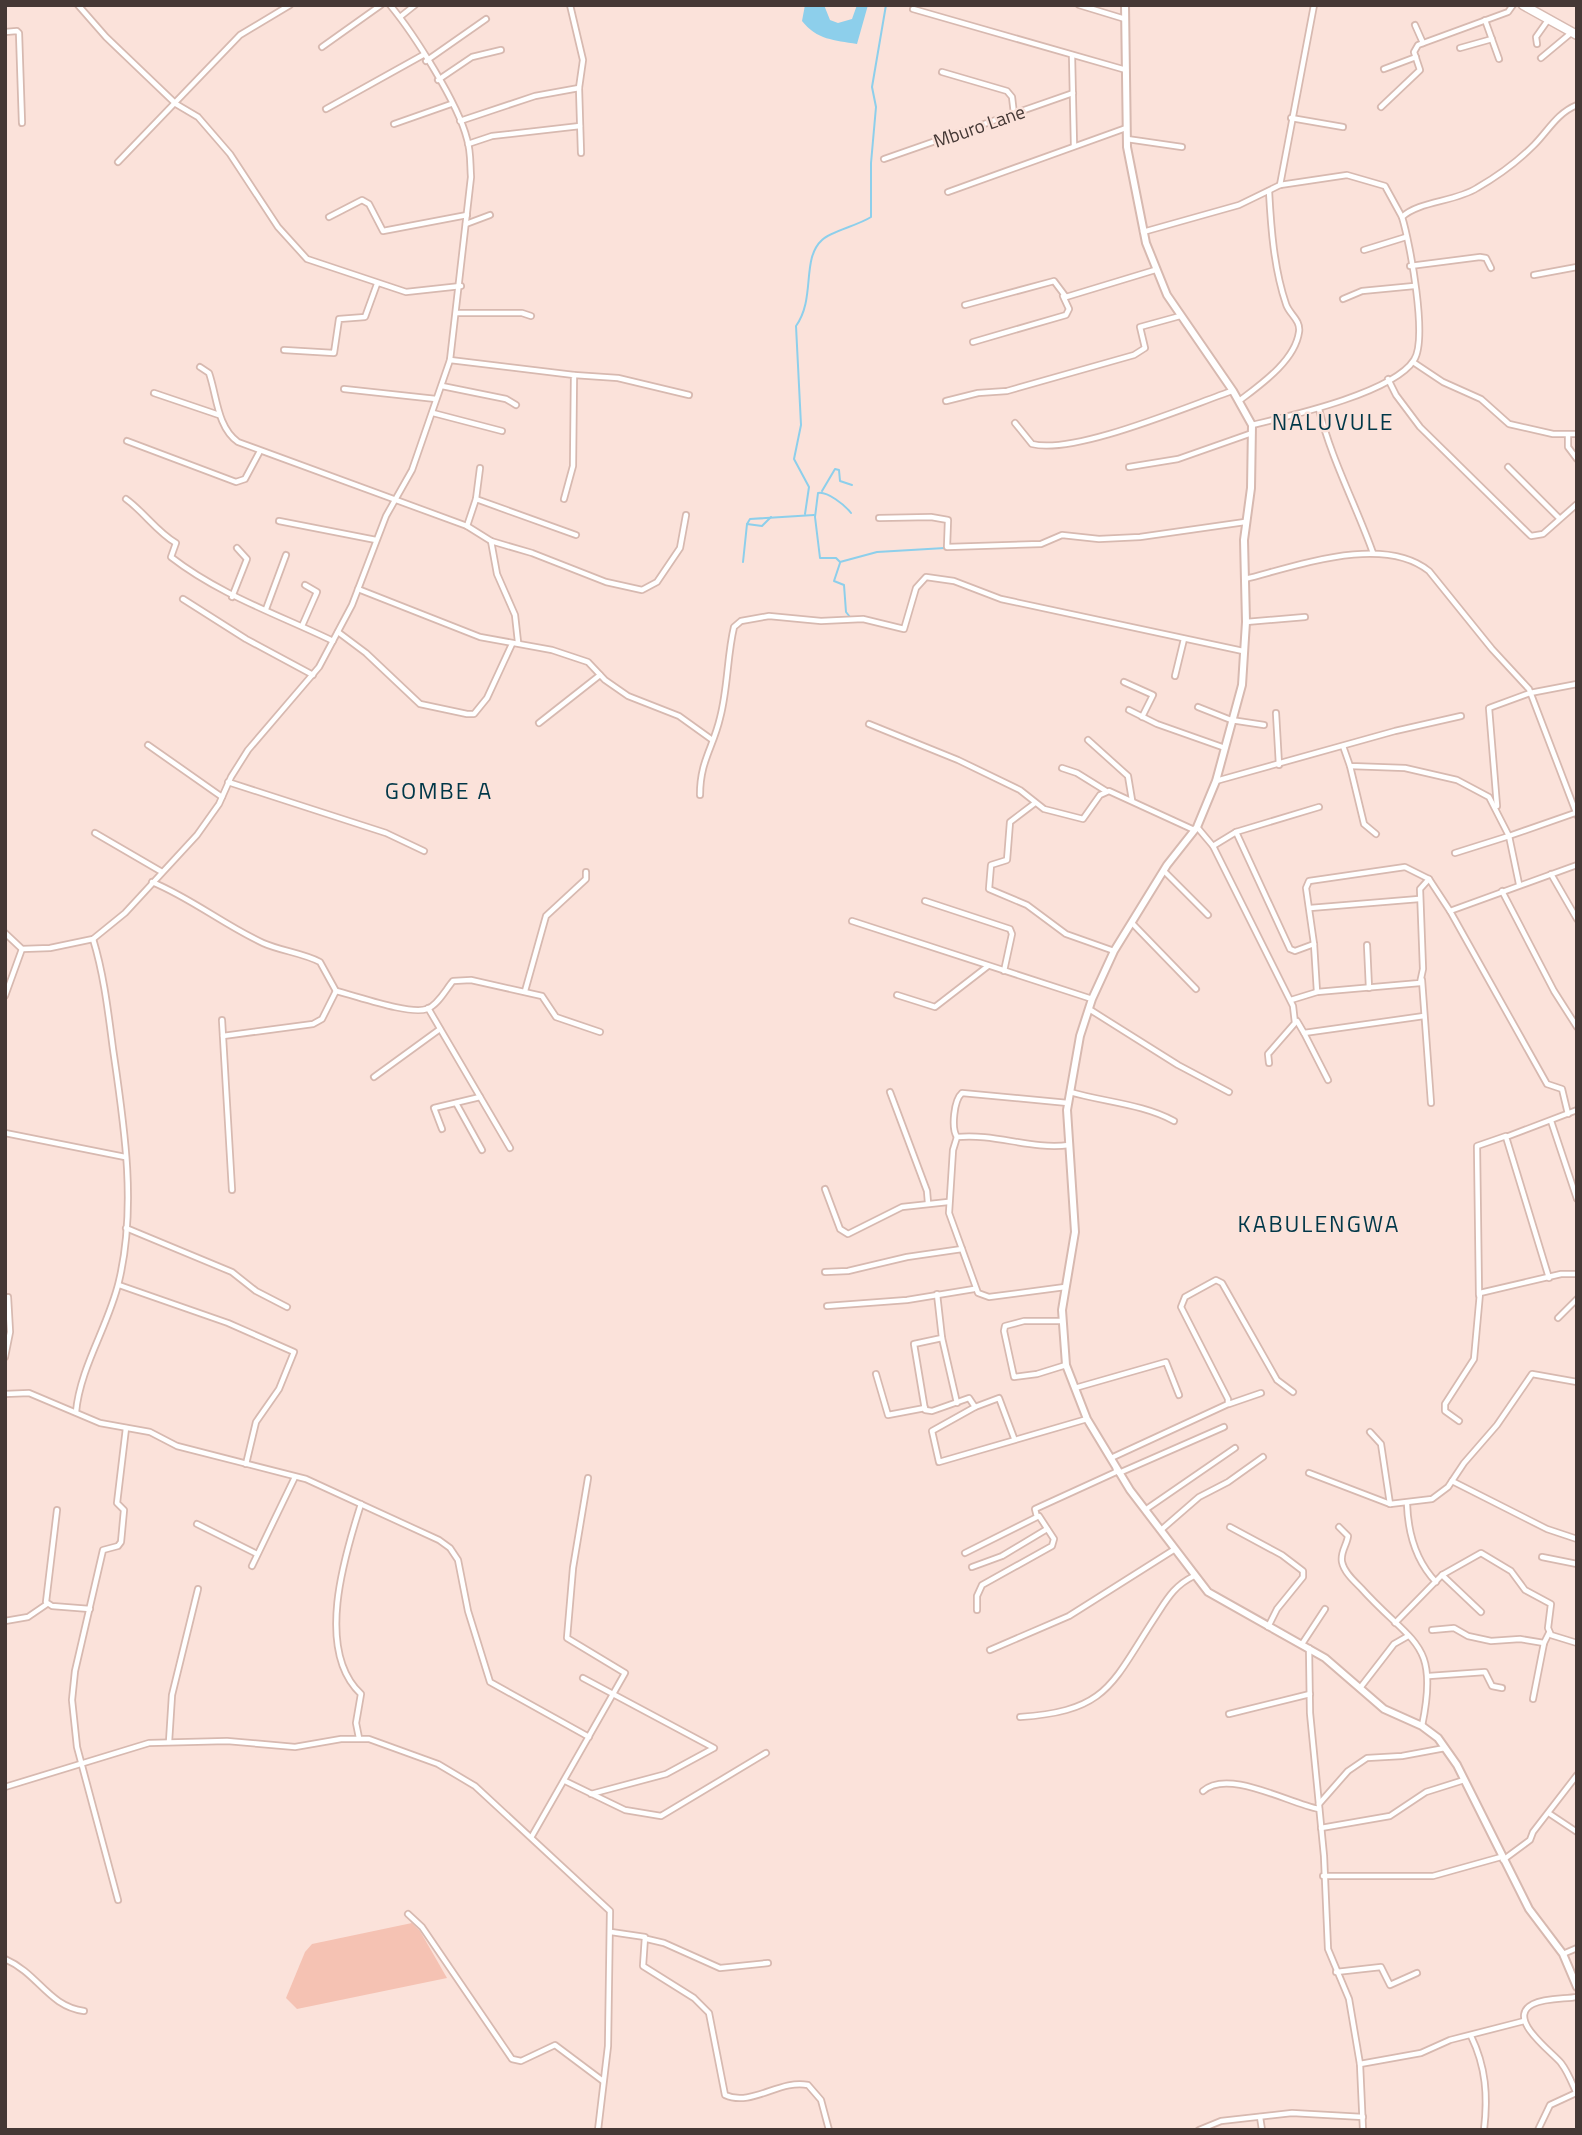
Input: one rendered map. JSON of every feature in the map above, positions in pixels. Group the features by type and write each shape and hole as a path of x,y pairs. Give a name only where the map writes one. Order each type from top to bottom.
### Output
{"main road":[{"path":"1523,5 1574,34"}],"street":[{"path":"78,5 106,37 176,104 198,117 230,154 278,227 307,259 377,284 413,293 461,286"},
{"path":"118,162 240,35 290,5"},
{"path":"322,47 381,5"},
{"path":"5,933 22,949 50,948 93,939 125,913 197,835 257,738 313,675 338,632 376,540 412,470 450,360 461,286 461,247 471,177 468,144 460,121 438,79 390,5"},
{"path":"400,17 415,5"},
{"path":"570,5 583,60 579,88 582,153"},
{"path":"1079,5 1125,19"},
{"path":"1125,5 1126,128 1143,232 1155,270 1180,316 1233,391 1252,429 1251,488 1245,522 1246,622 1242,685 1216,781 1195,828 1164,871 1114,951 1089,1009 1068,1103 1075,1231 1062,1321 1066,1365 1087,1419 1118,1470 1194,1576 1213,1596 1268,1628 1306,1646 1384,1709 1422,1726 1445,1748 1529,1909 1563,1954 1577,1987"},
{"path":"1280,185 1314,5"},
{"path":"1381,107 1418,72 1421,65 1414,50 1423,43 1508,12 1513,5"},
{"path":"913,9 1126,70"},
{"path":"426,61 486,19"},
{"path":"1485,20 1499,59"},
{"path":"1537,44 1535,37 1549,20"},
{"path":"1415,25 1423,43"},
{"path":"5,32 19,33 22,122"},
{"path":"1541,58 1574,34"},
{"path":"1460,48 1492,39"},
{"path":"438,79 466,60 501,50"},
{"path":"326,109 423,55"},
{"path":"1072,55 1074,146"},
{"path":"1384,69 1416,57"},
{"path":"942,72 1007,91 1012,97 1014,114"},
{"path":"460,121 535,96 579,88"},
{"name":"Mburo Lane","path":"884,159 1073,93"},
{"path":"394,124 451,104"},
{"path":"1402,217 1409,211 1458,198 1480,187 1523,155 1563,112 1577,104"},
{"path":"1291,118 1343,127"},
{"path":"468,144 492,136 580,126"},
{"path":"948,192 1126,128"},
{"path":"1127,139 1182,147"},
{"path":"1129,467 1178,459 1252,429 1319,409 1388,379 1413,362 1420,340 1402,217 1388,190 1365,178 1337,175 1280,185 1230,208 1143,232"},
{"path":"1239,401 1280,366 1299,335 1298,324 1289,311 1283,293 1271,223 1269,191"},
{"path":"329,217 362,200 369,204 383,231 467,215"},
{"path":"466,224 491,215"},
{"path":"1364,250 1406,237"},
{"path":"1410,266 1480,257 1486,258 1492,268"},
{"path":"1534,275 1577,267"},
{"path":"1063,295 1071,296 1155,270"},
{"path":"965,305 1052,281 1057,283 1069,309 1066,315 973,342"},
{"path":"284,350 334,353 339,319 365,317 377,284"},
{"path":"1343,299 1362,291 1414,286"},
{"path":"457,313 522,313 531,316"},
{"path":"946,401 978,393 1007,391 1133,355 1144,348 1140,327 1180,316"},
{"path":"450,360 618,378 689,395"},
{"path":"1413,362 1443,382 1480,398 1509,424 1568,435 1577,434"},
{"path":"200,367 209,373 220,405 219,415 232,437 260,451 467,526 491,541 532,553 606,582 642,590 657,582 680,548 686,515"},
{"path":"564,499 573,466 574,375"},
{"path":"1388,379 1396,395 1420,427 1528,533 1539,536 1577,504"},
{"path":"442,386 506,399 516,405"},
{"path":"344,389 436,399"},
{"path":"1015,423 1032,444 1049,447 1100,436 1233,391"},
{"path":"154,393 219,415"},
{"path":"1319,409 1328,444 1355,502 1373,553"},
{"path":"433,413 502,431"},
{"path":"1568,435 1568,447 1577,459"},
{"path":"127,440 236,482 245,480 260,451"},
{"path":"1508,467 1559,518"},
{"path":"467,526 476,499 480,468"},
{"path":"126,499 156,524 164,536 176,543 171,556 198,578 232,597 266,609 333,641"},
{"path":"476,499 576,535"},
{"path":"879,518 931,517 948,520 947,547 1041,544 1062,535 1099,539 1140,537 1245,522"},
{"path":"279,521 376,540"},
{"path":"338,632 366,653 420,704 467,715 474,714 487,698 515,643 515,615 497,574 491,541"},
{"path":"232,597 247,557 237,548"},
{"path":"1245,579 1307,564 1373,553 1408,557 1429,571 1492,649 1524,681 1576,814 1455,853"},
{"path":"266,609 286,555"},
{"path":"700,795 701,765 720,721 734,627 741,621 758,616 821,621 863,619 904,629 916,587 926,577 954,582 1000,599 1243,651"},
{"path":"302,626 317,592 306,584"},
{"path":"358,589 480,637 588,662 600,675 628,696 679,716 711,739"},
{"path":"183,599 246,639 313,675"},
{"path":"1246,622 1305,617"},
{"path":"1175,676 1184,639"},
{"path":"539,723 600,675"},
{"path":"1124,681 1153,695 1142,717"},
{"path":"1497,807 1488,710 1494,704 1530,693 1576,687"},
{"path":"1198,707 1231,720 1264,725"},
{"path":"1129,710 1225,748"},
{"path":"1276,713 1279,765"},
{"path":"1216,781 1461,716"},
{"path":"869,724 958,760 1020,790 1049,811 1081,820 1106,791"},
{"path":"1088,740 1128,776 1132,800"},
{"path":"148,745 222,797"},
{"path":"1343,746 1364,824 1376,834"},
{"path":"1350,766 1401,768 1442,775 1489,797 1497,807 1509,836 1519,884"},
{"path":"1062,768 1077,773 1106,791 1195,828 1213,846 1279,983 1292,1000 1296,1020 1328,1080"},
{"path":"228,782 386,833 424,851"},
{"path":"1035,803 1010,822 1007,860 991,864 989,889 1027,905 1066,934 1114,951"},
{"path":"1213,846 1237,832 1319,807"},
{"path":"1237,832 1290,949 1297,951 1314,944"},
{"path":"95,833 162,872"},
{"path":"1450,911 1577,865"},
{"path":"1317,992 1306,888 1311,880 1405,867 1429,879 1450,911 1546,1083 1562,1089 1568,1114"},
{"path":"1164,871 1209,915"},
{"path":"525,990 546,916 578,889 586,879 586,872"},
{"path":"1551,874 1577,919"},
{"path":"1429,879 1421,885 1419,899 1431,1103"},
{"path":"152,882 178,893 198,908 260,942 320,962 336,992 410,1009 428,1009 456,980 525,990 545,997 549,1010 556,1017 600,1032"},
{"path":"1502,891 1554,991 1577,1027"},
{"path":"1310,908 1419,899"},
{"path":"925,901 1010,929 1011,941 1004,971"},
{"path":"852,921 1092,999"},
{"path":"1132,923 1196,989"},
{"path":"76,1412 93,1353 118,1285 126,1228 121,1096 105,989 93,939"},
{"path":"1367,945 1369,988"},
{"path":"5,996 22,949"},
{"path":"897,995 935,1007 989,966"},
{"path":"1292,1000 1317,992 1413,985 1422,979"},
{"path":"223,1036 313,1024 322,1019 336,992"},
{"path":"428,1009 509,1147"},
{"path":"1089,1009 1178,1065 1229,1092"},
{"path":"1304,1033 1424,1017"},
{"path":"222,1020 232,1190"},
{"path":"1269,1063 1268,1054 1296,1020"},
{"path":"374,1077 439,1029"},
{"path":"890,1092 928,1193 928,1203"},
{"path":"1069,1092 1113,1104 1145,1108 1174,1121"},
{"path":"974,1289 962,1248 951,1223 948,1202 957,1137 954,1132 957,1102 962,1093 1068,1103"},
{"path":"443,1129 434,1108 480,1097"},
{"path":"456,1103 482,1150"},
{"path":"1459,1420 1445,1411 1445,1404 1474,1359 1479,1295 1477,1146 1577,1111"},
{"path":"1550,1121 1577,1199"},
{"path":"5,1133 125,1157"},
{"path":"1507,1135 1506,1141 1549,1278"},
{"path":"957,1137 990,1136 1043,1147 1070,1145"},
{"path":"825,1189 840,1229 848,1234 902,1207 948,1202"},
{"path":"126,1228 232,1272 261,1294 287,1307"},
{"path":"825,1272 962,1248"},
{"path":"1479,1295 1483,1291 1577,1274"},
{"path":"1228,1404 1228,1399 1181,1307 1185,1297 1216,1280 1222,1283 1277,1380 1293,1392"},
{"path":"118,1285 217,1319 293,1351 279,1389 256,1422 246,1464"},
{"path":"827,1306 907,1300 974,1289 989,1297 1065,1287"},
{"path":"937,1294 942,1338 957,1403"},
{"path":"5,1357 10,1332 8,1297"},
{"path":"1558,1318 1577,1299"},
{"path":"1062,1321 1024,1321 1006,1326 1004,1331 1014,1377 1037,1374 1066,1365"},
{"path":"925,1408 914,1344 942,1338"},
{"path":"1074,1388 1166,1362 1179,1395"},
{"path":"876,1374 888,1415 925,1408 932,1411 969,1398 975,1407"},
{"path":"1310,1473 1390,1504 1432,1499 1452,1481 1507,1413 1532,1374 1577,1382"},
{"path":"5,1394 29,1393 100,1423 162,1437 177,1446 295,1477 361,1504 450,1548 458,1560 464,1597 488,1679 589,1737"},
{"path":"1111,1458 1228,1404 1261,1393"},
{"path":"1014,1438 999,1398 975,1407 932,1432 939,1462 1014,1438 1087,1419"},
{"path":"977,1610 976,1596 982,1584 1052,1546 1054,1541 1036,1506 1058,1500 1118,1470 1224,1427"},
{"path":"118,1900 74,1734 72,1700 75,1671 103,1549 116,1547 121,1542 124,1510 117,1503 126,1428"},
{"path":"1370,1432 1381,1444 1390,1504"},
{"path":"1145,1510 1235,1448"},
{"path":"1161,1530 1206,1492 1228,1482 1264,1457"},
{"path":"252,1566 295,1477"},
{"path":"532,1836 623,1679 623,1670 567,1638 573,1568 588,1478"},
{"path":"1452,1481 1547,1529 1577,1539"},
{"path":"359,1738 356,1724 361,1694 346,1677 335,1625 347,1550 361,1504"},
{"path":"1407,1504 1410,1534 1427,1573 1436,1582"},
{"path":"47,1604 57,1510"},
{"path":"965,1553 1039,1516"},
{"path":"197,1524 257,1554"},
{"path":"1230,1527 1282,1555 1303,1571 1303,1577 1277,1609 1268,1628"},
{"path":"1339,1527 1348,1536 1341,1554 1345,1569 1420,1646 1429,1676 1422,1726"},
{"path":"972,1567 1002,1556 1047,1529"},
{"path":"990,1650 1069,1616 1176,1549"},
{"path":"1395,1623 1442,1576 1476,1554 1490,1556 1511,1571 1525,1590 1551,1604 1549,1633 1544,1643 1534,1699"},
{"path":"1542,1557 1577,1564"},
{"path":"1020,1717 1057,1714 1073,1709 1111,1686 1166,1598 1194,1576"},
{"path":"1442,1576 1481,1612"},
{"path":"169,1742 169,1707 198,1589"},
{"path":"5,1621 28,1617 47,1604 90,1608"},
{"path":"1325,1609 1306,1646 1328,1949 1349,1999 1360,2064 1363,2130"},
{"path":"1432,1630 1454,1628 1468,1636 1491,1641 1520,1639 1544,1643"},
{"path":"1549,1633 1577,1643"},
{"path":"1359,1688 1394,1644 1408,1635"},
{"path":"1429,1676 1485,1672 1492,1686 1502,1688"},
{"path":"583,1678 712,1746 714,1750 666,1774 591,1794"},
{"path":"1229,1714 1310,1694"},
{"path":"5,1787 141,1745 169,1742 227,1741 260,1747 303,1747 359,1738 389,1744 446,1768 485,1794 607,1906 612,1918 608,2046 598,2130"},
{"path":"1319,1807 1348,1771 1367,1758 1402,1756 1445,1748"},
{"path":"565,1781 625,1810 661,1816 766,1753"},
{"path":"1324,1876 1433,1876 1502,1859 1530,1840 1533,1832 1550,1814 1577,1775"},
{"path":"1321,1829 1390,1816 1426,1792 1464,1780"},
{"path":"1203,1791 1215,1784 1247,1786 1319,1807"},
{"path":"1550,1814 1577,1832"},
{"path":"408,1914 422,1927 512,2059 521,2060 557,2045 603,2081"},
{"path":"611,1932 664,1943 720,1968 768,1963"},
{"path":"647,1939 643,1966 694,1998 710,2015 725,2095 741,2098 792,2085 808,2085 821,2100 829,2130"},
{"path":"1563,1954 1577,1948"},
{"path":"5,1959 29,1972 59,2004 84,2011"},
{"path":"1336,1972 1381,1967 1390,1986 1417,1973"},
{"path":"1538,2130 1546,2109 1576,2092 1563,2065 1524,2021 1525,2011 1535,2003 1577,1997"},
{"path":"1360,2064 1421,2053 1450,2040 1524,2021"},
{"path":"1471,2036 1484,2073 1487,2093 1484,2130"},
{"path":"1199,2130 1221,2121 1292,2113 1363,2117"},
{"path":"1260,2118 1262,2130"}],"shaded area":[{"path":"412,1923 420,1931 447,1978 297,2009 286,1998 305,1952 312,1944"}],"water":[{"path":"805,5 824,5 830,20 838,23 852,19 857,5 868,5 857,44 826,38 814,32 802,21"}],"waterway":[{"path":"805,514 809,487 794,459 801,425 796,326 806,303 810,268 816,248 826,237 871,217 871,163 876,107 872,87 886,5"},
{"path":"822,491 835,469 839,470 840,481 852,485"},
{"path":"851,513 836,499 818,493 815,517 820,558 836,558 840,562 877,552 945,548"},
{"path":"747,524 750,519 814,515"},
{"path":"743,562 747,524 762,526 771,517"},
{"path":"840,563 834,581 844,585 846,612 850,617"}],"district":[{"name":"NALUVULE","path":"1333,422"},
{"name":"GOMBE A","path":"439,791"},
{"name":"KABULENGWA","path":"1319,1224"}]}
